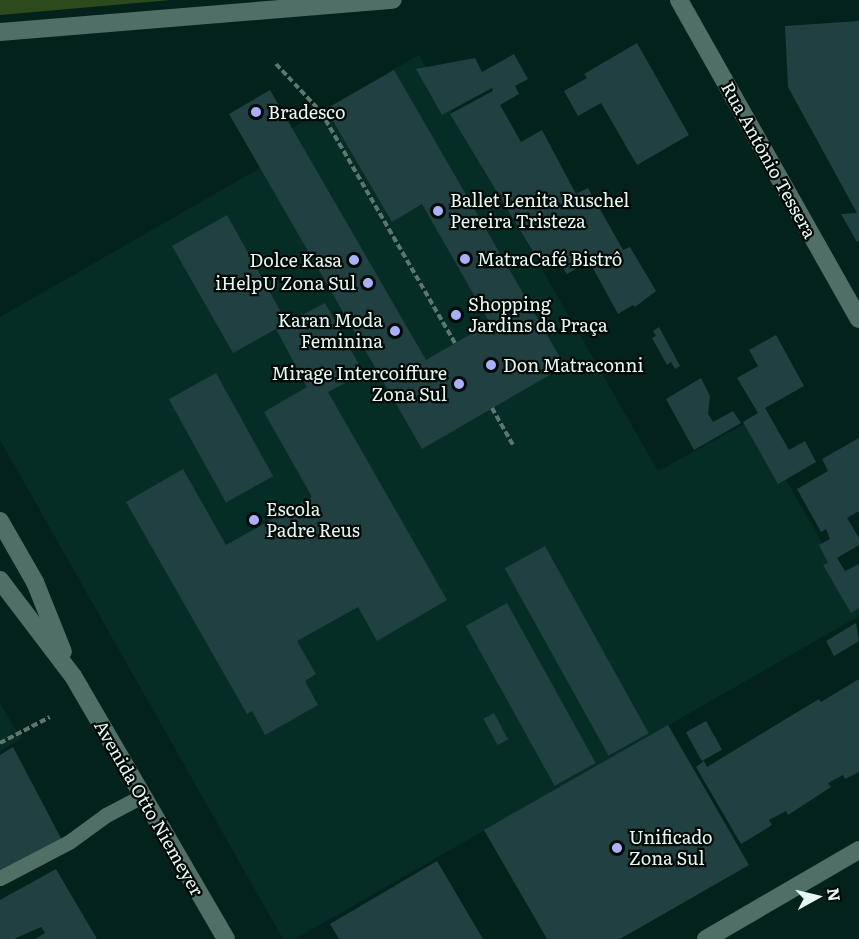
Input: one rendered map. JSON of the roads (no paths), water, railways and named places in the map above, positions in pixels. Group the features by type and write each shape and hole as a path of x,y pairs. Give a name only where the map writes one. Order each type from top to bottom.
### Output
{"main road":[{"path":"0,32 393,0"},
{"name":"Rua Antônio Tessera","path":"679,0 859,319"},
{"name":"Avenida Otto Niemeyer","path":"0,521 35,582 73,676"},
{"name":"Avenida Otto Niemeyer","path":"0,580 73,676 225,939"},
{"path":"706,939 859,850"}],"lane":[{"path":"0,878 69,842 106,815 142,796"}],"place":[{"name":"Bradesco","path":"256,112"},
{"name":"Ballet Lenita Ruschel Pereira Tristeza","path":"438,211"},
{"name":"MatraCafé Bistrô","path":"465,259"},
{"name":"Dolce Kasa","path":"354,260"},
{"name":"iHelpU Zona Sul","path":"368,283"},
{"name":"Shopping Jardins da Praça","path":"456,315"},
{"name":"Karan Moda Feminina","path":"395,331"},
{"name":"Don Matraconni","path":"491,365"},
{"name":"Mirage Intercoiffure Zona Sul","path":"459,384"},
{"name":"Escola Padre Reus","path":"254,520"},
{"name":"Unificado Zona Sul","path":"617,848"}]}
